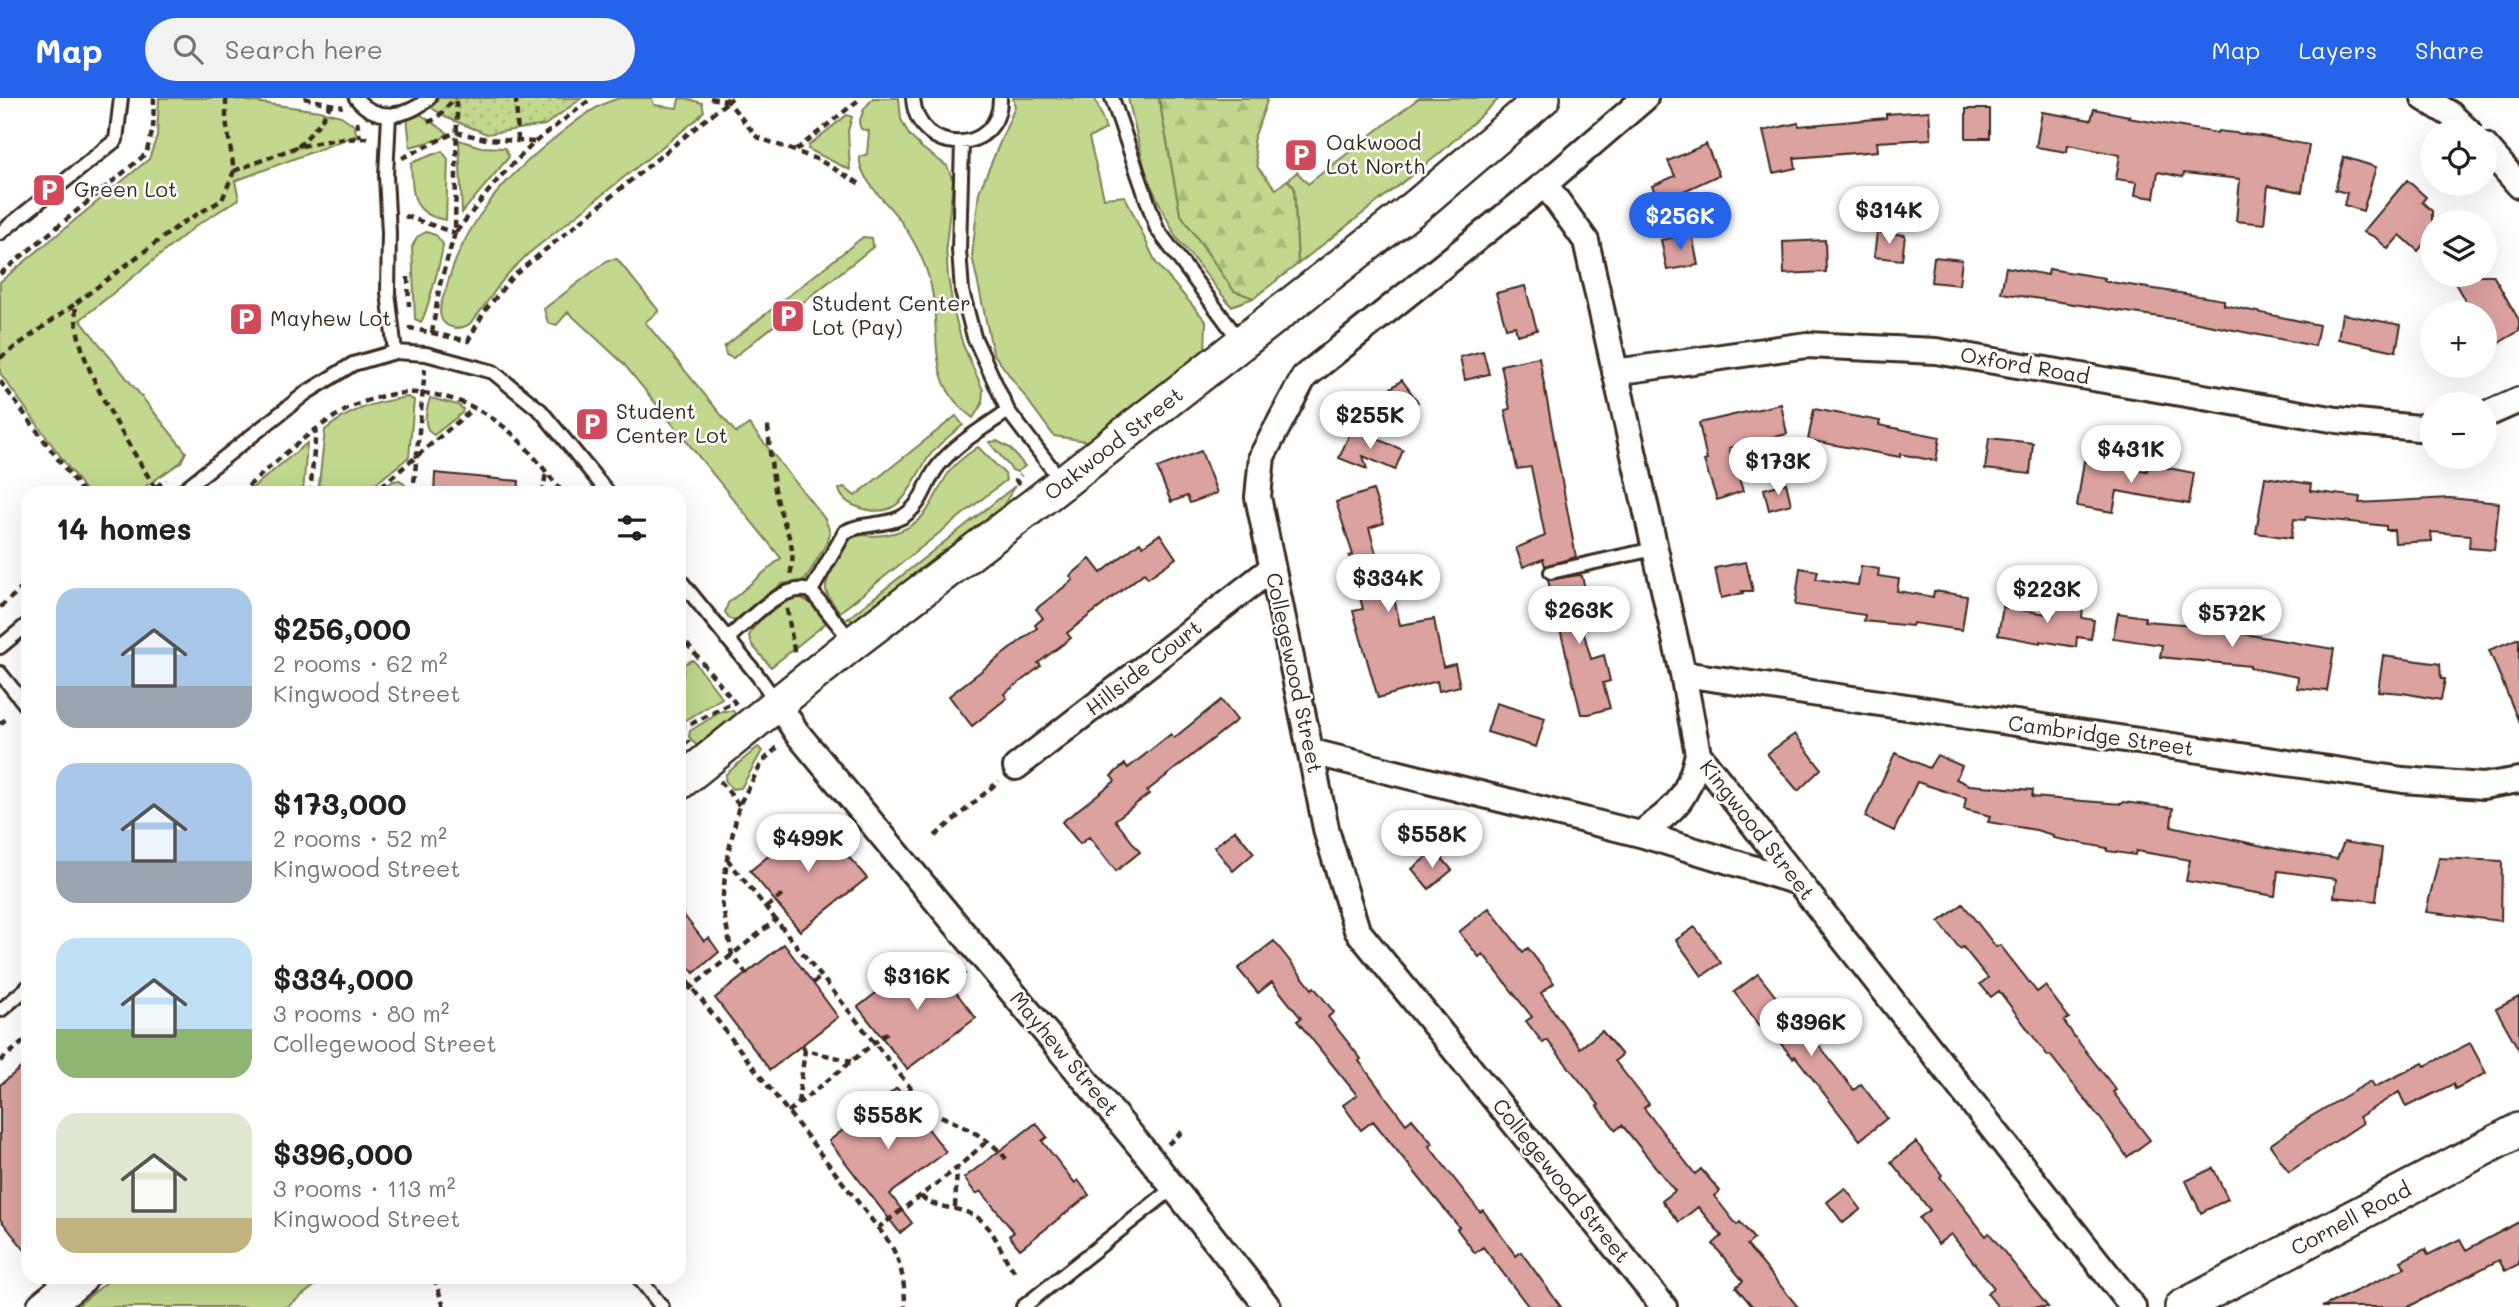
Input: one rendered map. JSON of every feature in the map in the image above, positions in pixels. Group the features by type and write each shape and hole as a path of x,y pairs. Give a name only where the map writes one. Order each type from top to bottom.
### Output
{"street":[{"name":"Oakwood Street","path":"686,777 853,643 1419,205 1544,98"},
{"name":"Collegewood Street","path":"1645,98 1545,184 1304,377 1262,456 1258,497 1327,833 1357,930 1664,1307"},
{"path":"2424,98 2455,119"},
{"path":"2497,160 2519,185"},
{"name":"Kingwood Street","path":"1545,184 1587,241 1684,674 1698,754 2133,1307"},
{"name":"Oxford Road","path":"1615,372 1807,345 1936,351 2337,420 2420,428"},
{"path":"2497,410 2519,400"},
{"name":"Hillside Court","path":"1016,767 1271,569"},
{"name":"Cambridge Street","path":"1684,674 2403,779 2483,786 2519,780"},
{"name":"Mayhew Street","path":"778,704 802,739 1268,1307"},
{"path":"1312,752 1640,834 1798,882"},
{"path":"1640,834 1671,811 1685,795 1698,754"},
{"name":"Cornell Road","path":"2182,1307 2519,1130"},
{"path":"44,1307 73,1284"}],"lane":[{"path":"0,233 116,140 121,98"},
{"path":"356,98 374,111 389,115 404,114 419,107 429,98"},
{"path":"913,98 916,115 923,127 934,137 962,143 976,139 988,131 996,119 1000,98"},
{"path":"1112,98 1157,229 1242,344"},
{"path":"389,115 386,176 388,292 395,352"},
{"path":"962,143 959,250 962,291 974,337 1008,411 1063,483"},
{"path":"188,486 306,393 353,364 395,352 426,354 493,372 541,411 602,486"},
{"path":"811,591 842,536 851,528 893,521 911,509 926,493 933,473 947,456 1008,411"},
{"path":"1551,572 1654,549"},
{"path":"686,588 778,704"},
{"path":"727,639 780,595 794,589 811,591 853,643"},
{"path":"0,646 21,630"},
{"path":"0,673 21,699"},
{"path":"1,1010 21,994"},
{"path":"1023,1307 1173,1188"},
{"path":"644,1284 662,1307"}],"path":[{"path":"0,274 146,154 153,129 154,98"},
{"path":"304,98 344,107"},
{"path":"426,124 436,119 455,98"},
{"path":"414,486 426,354 440,284 455,233 455,98"},
{"path":"516,98 518,141"},
{"path":"455,233 499,178 535,142 592,98"},
{"path":"710,98 728,99 757,137 819,160 862,185"},
{"path":"796,150 861,98"},
{"path":"0,358 182,223 222,200 234,171 226,120 226,99"},
{"path":"407,272 410,328 468,341 484,312 512,276 728,99"},
{"path":"297,147 314,131 331,103"},
{"path":"402,159 456,132 486,139 535,142"},
{"path":"234,171 297,147 337,139 371,138"},
{"path":"402,149 402,170"},
{"path":"404,205 405,230"},
{"path":"405,216 455,233"},
{"path":"76,303 79,340 94,378 154,486"},
{"path":"0,381 78,486"},
{"path":"248,486 316,429 363,402 403,392 456,398 474,408 507,429 558,486"},
{"path":"381,486 474,408"},
{"path":"768,426 770,461 779,509 792,543 792,565 788,584"},
{"path":"311,486 316,429"},
{"path":"544,486 546,471"},
{"path":"1016,480 1021,475"},
{"path":"0,607 21,589"},
{"path":"786,601 795,655"},
{"path":"686,642 735,702 686,725"},
{"path":"0,724 6,719"},
{"path":"747,975 732,955 722,903 727,859 739,805 763,761 781,745"},
{"path":"935,836 1016,767"},
{"path":"716,777 739,805"},
{"path":"835,852 856,834"},
{"path":"727,859 930,1112 947,1118 986,1142 1006,1159"},
{"path":"766,907 782,895"},
{"path":"686,992 777,919"},
{"path":"944,990 969,969"},
{"path":"813,983 822,976"},
{"path":"686,980 887,1238 899,1257 904,1281 905,1307"},
{"path":"788,1112 888,1032"},
{"path":"0,1061 21,1044"},
{"path":"798,1104 803,1048 852,1061"},
{"path":"913,1125 930,1112"},
{"path":"1159,1151 1182,1132"},
{"path":"878,1228 957,1168 986,1142"},
{"path":"955,1208 957,1168"},
{"path":"921,1196 926,1201 962,1209 986,1224 1009,1266 1017,1274"},
{"path":"436,1284 444,1307"}],"green space":[{"path":"159,98 225,98 320,111 341,116 354,125 357,135 235,181 239,199 197,225 80,320 186,452 181,462 146,486 82,486 0,373 0,282 149,159 157,136"},
{"path":"418,98 582,98 545,125 487,134 445,117"},
{"path":"620,98 652,98 654,105 677,108 679,99 685,98 702,103 704,111 528,254 506,276 470,323 460,328 447,325 442,320 440,309 454,264 476,221 490,201 523,166 561,133 596,108"},
{"path":"873,98 899,98 901,119 909,135 947,166 953,181 946,245 948,277 963,345 983,390 982,404 973,418 947,389 941,374 929,277 916,245 897,216 869,183 860,165 860,157 867,154 869,131 861,129 859,123 864,109"},
{"path":"1013,98 1095,98 1106,129 1089,138 1104,198 1125,196 1156,263 1206,321 1205,354 1092,442 1054,436 993,353 972,256 979,192 1015,107"},
{"path":"1128,98 1159,98 1180,213 1234,291 1254,298 1231,306 1176,237 1147,178"},
{"path":"1159,98 1268,98 1253,141 1258,168 1276,189 1287,180 1294,187 1298,264 1254,298 1234,291 1180,213"},
{"path":"1419,98 1500,98 1439,154 1298,264 1294,187 1288,180 1297,172 1308,184"},
{"path":"417,112 448,133 441,139 410,147 407,116"},
{"path":"847,115 852,117 848,131 850,170 808,149 809,145"},
{"path":"459,140 481,147 505,148 509,157 462,213"},
{"path":"442,151 448,159 446,220 426,213 416,201 411,163"},
{"path":"426,232 436,235 443,244 434,284 421,322 415,319 412,247 417,237"},
{"path":"863,237 872,238 873,247 733,358 726,355 724,347"},
{"path":"617,259 659,311 645,322 736,433 749,424 825,519 830,532 828,541 805,580 782,584 734,621 725,612 728,603 781,558 623,363 568,312 557,325 548,323 544,309 608,260"},
{"path":"408,397 414,400 409,457 373,486 319,486 325,430 344,417 385,401"},
{"path":"430,398 458,405 463,409 462,413 434,435 426,424"},
{"path":"956,416 963,425 934,450 911,488 896,505 886,510 874,511 855,506 842,495 839,489 844,487 855,496"},
{"path":"997,441 1010,448 1025,466 1017,472 1012,470 989,442"},
{"path":"307,443 304,486 255,486"},
{"path":"978,447 1005,474 1006,480 840,612 828,596 826,585 836,560 852,538 859,535 888,534 904,529 920,519 953,467"},
{"path":"400,480 406,486 387,486"},
{"path":"1015,486 1000,511 859,621 847,619"},
{"path":"799,597 811,603 826,623 771,667 752,645 749,636 769,612 784,602"},
{"path":"693,660 722,698 686,720 686,663"},
{"path":"722,711 733,711 737,716 698,747 689,737 690,731"},
{"path":"758,747 762,751 741,788 732,789 725,780 726,774"},
{"path":"105,1284 317,1284 287,1307 76,1307"}],"building":[{"path":"1966,109 1990,109 1990,138 1966,138"},
{"path":"2094,109 2129,116 2128,118 2217,133 2261,136 2309,145 2302,192 2268,186 2264,224 2236,221 2240,179 2184,173 2183,177 2158,172 2154,198 2135,195 2137,182 2116,179 2120,155 2068,145 2067,152 2036,147 2042,112 2091,120"},
{"path":"1929,111 1931,139 1877,142 1878,151 1794,158 1796,168 1773,173 1763,131 1798,123 1799,126"},
{"path":"1706,144 1719,175 1660,202 1652,186 1675,176 1668,161"},
{"path":"2344,157 2376,167 2363,211 2344,205 2347,193 2335,190"},
{"path":"2407,180 2420,192 2420,196 2426,197 2422,202 2431,210 2420,210 2418,251 2400,235 2388,249 2375,237 2363,232"},
{"path":"1877,232 1905,235 1902,260 1874,257"},
{"path":"1692,234 1698,265 1667,270 1661,240"},
{"path":"1825,240 1826,272 1784,274 1783,242"},
{"path":"1934,257 1962,260 1959,285 1931,282"},
{"path":"2006,267 2048,275 2049,269 2105,278 2104,281 2224,300 2224,305 2319,325 2315,346 2193,322 2001,293"},
{"path":"2497,282 2519,320 2519,331 2497,344 2497,301 2465,301 2457,287 2497,287"},
{"path":"1525,286 1537,330 1517,335 1515,326 1506,328 1496,293"},
{"path":"2342,314 2401,325 2396,351 2338,339"},
{"path":"1483,351 1489,374 1465,380 1460,357"},
{"path":"1539,357 1576,557 1545,566 1543,559 1523,567 1516,548 1545,536 1531,467 1517,469 1505,410 1510,409 1501,365"},
{"path":"1402,380 1418,402 1394,420 1378,398"},
{"path":"1781,404 1787,434 1729,448 1743,491 1717,500 1704,461 1707,460 1699,423"},
{"path":"1814,409 1880,421 1879,425 1940,437 1936,461 1808,440"},
{"path":"1353,426 1354,429 1403,450 1395,470 1363,456 1367,469 1339,458"},
{"path":"1989,438 2033,443 2030,474 1985,469"},
{"path":"1201,451 1217,493 1190,503 1187,496 1171,502 1157,468"},
{"path":"2084,461 2147,471 2148,464 2194,473 2189,504 2117,491 2113,512 2077,506"},
{"path":"435,473 519,481 519,486 434,486"},
{"path":"2265,477 2311,484 2310,491 2360,497 2359,503 2450,498 2499,503 2494,550 2469,548 2470,535 2431,532 2432,541 2395,543 2394,530 2386,530 2386,526 2306,517 2305,520 2294,519 2291,538 2256,533"},
{"path":"1786,483 1791,504 1769,510 1764,489"},
{"path":"1373,490 1384,523 1369,528 1382,576 1389,575 1400,625 1434,619 1443,667 1455,664 1460,686 1439,691 1437,681 1378,698 1353,611 1363,609 1349,556 1353,555 1336,502"},
{"path":"1160,534 1176,558 1148,578 1144,573 1067,633 1071,638 1038,663 1041,666 1004,694 1007,698 972,726 949,696 1037,628 1035,625 1043,618 1036,609 1073,580 1070,576 1090,559 1101,573 1140,542 1143,546"},
{"path":"1746,562 1753,591 1742,591 1743,593 1721,598 1715,568"},
{"path":"1861,566 1879,569 1878,576 1899,579 1897,591 1933,597 1934,591 1967,596 1962,630 1913,623 1912,626 1864,621 1865,615 1795,605 1800,568 1818,571 1816,579 1858,585"},
{"path":"1582,576 1588,602 1576,605 1591,659 1604,655 1610,681 1603,683 1610,708 1589,714 1581,714 1548,580"},
{"path":"2055,601 2083,606 2082,618 2094,620 2091,639 2077,637 2076,647 1998,635 2003,607 2053,615"},
{"path":"2118,613 2145,617 2145,621 2245,629 2244,634 2334,649 2327,691 2297,688 2298,677 2250,666 2160,657 2162,645 2113,638"},
{"path":"2519,638 2519,722 2489,650"},
{"path":"2383,656 2440,664 2441,679 2445,679 2441,700 2378,691"},
{"path":"1221,700 1237,720 1147,791 1149,794 1115,820 1140,852 1116,871 1089,837 1080,844 1062,822 1115,781 1111,776 1125,764 1128,768 1171,734 1174,738"},
{"path":"1496,703 1545,718 1536,747 1487,732"},
{"path":"1795,734 1821,769 1798,791 1767,754"},
{"path":"1895,753 1929,768 1937,755 1962,766 1956,779 1969,785 2033,790 2032,797 2173,808 2171,826 2281,850 2337,859 2344,842 2382,848 2376,901 2334,897 2336,879 2278,871 2275,896 2186,881 2190,860 2136,851 2135,855 2107,851 2107,848 2053,838 2053,835 2036,830 1988,822 1990,816 1964,809 1966,798 1917,782 1894,831 1865,817"},
{"path":"818,816 835,838 833,839 867,878 800,931 750,871"},
{"path":"1235,830 1254,853 1233,871 1214,847"},
{"path":"1435,850 1452,870 1429,889 1412,869"},
{"path":"2439,858 2502,861 2501,921 2426,912"},
{"path":"1963,904 1996,947 2000,945 2037,992 2045,986 2069,1018 2064,1021 2074,1036 2150,1140 2127,1157 2107,1127 1999,991 1991,997 1980,984 1988,978 1939,922"},
{"path":"1489,908 1523,952 1528,948 1554,983 1541,993 1580,1048 1602,1031 1622,1055 1615,1061 1649,1104 1644,1108 1695,1174 1701,1169 1720,1191 1714,1196 1737,1225 1740,1222 1754,1239 1747,1245 1798,1307 1753,1307 1736,1287 1743,1281 1713,1244 1722,1236 1698,1207 1679,1222 1662,1201 1675,1191 1622,1125 1616,1130 1547,1040 1543,1043 1526,1021 1532,1017 1483,954 1479,957 1459,932"},
{"path":"686,918 704,941 709,938 719,952 694,973 687,965"},
{"path":"1695,927 1721,963 1702,976 1676,940"},
{"path":"1274,941 1334,1012 1328,1017 1406,1124 1412,1119 1433,1144 1429,1146 1480,1212 1483,1210 1516,1256 1521,1252 1561,1307 1529,1307 1483,1247 1475,1253 1457,1229 1459,1227 1373,1121 1361,1130 1343,1105 1357,1095 1297,1021 1301,1018 1272,982 1258,993 1238,969"},
{"path":"784,944 838,1017 770,1070 715,998"},
{"path":"926,954 976,1018 907,1069 858,1007"},
{"path":"1758,974 1854,1090 1861,1084 1887,1118 1860,1140 1795,1056 1793,1058 1764,1024 1761,1027 1734,992"},
{"path":"2519,997 2519,1050 2496,1009"},
{"path":"2470,1043 2486,1073 2455,1089 2453,1084 2406,1107 2399,1092 2359,1117 2363,1123 2289,1172 2270,1145 2310,1117 2371,1081 2375,1087"},
{"path":"21,1068 21,1245 0,1219 0,1085"},
{"path":"897,1088 946,1152 890,1194 912,1223 900,1233 829,1141"},
{"path":"1036,1123 1047,1137 1042,1141 1075,1183 1078,1180 1089,1195 1020,1249 1009,1236 1014,1232 981,1191 976,1194 964,1178"},
{"path":"1916,1142 1986,1236 1989,1233 2048,1307 1998,1307 1987,1293 1994,1288 1951,1234 1938,1244 1919,1218 1930,1210 1891,1162"},
{"path":"2213,1168 2228,1199 2201,1213 2186,1181"},
{"path":"1845,1188 1861,1209 1843,1223 1827,1202"},
{"path":"2519,1222 2519,1264 2505,1271 2499,1260 2408,1307 2322,1307 2405,1268 2401,1261 2425,1249 2428,1255 2460,1239 2466,1250"}],"place":[{"name":"Oakwood Lot North","path":"1301,155"},
{"name":"Green Lot","path":"49,190"},
{"name":"Student Center Lot (Pay)","path":"788,316"},
{"name":"Mayhew Lot","path":"246,319"},
{"name":"Student Center Lot","path":"592,424"}]}
